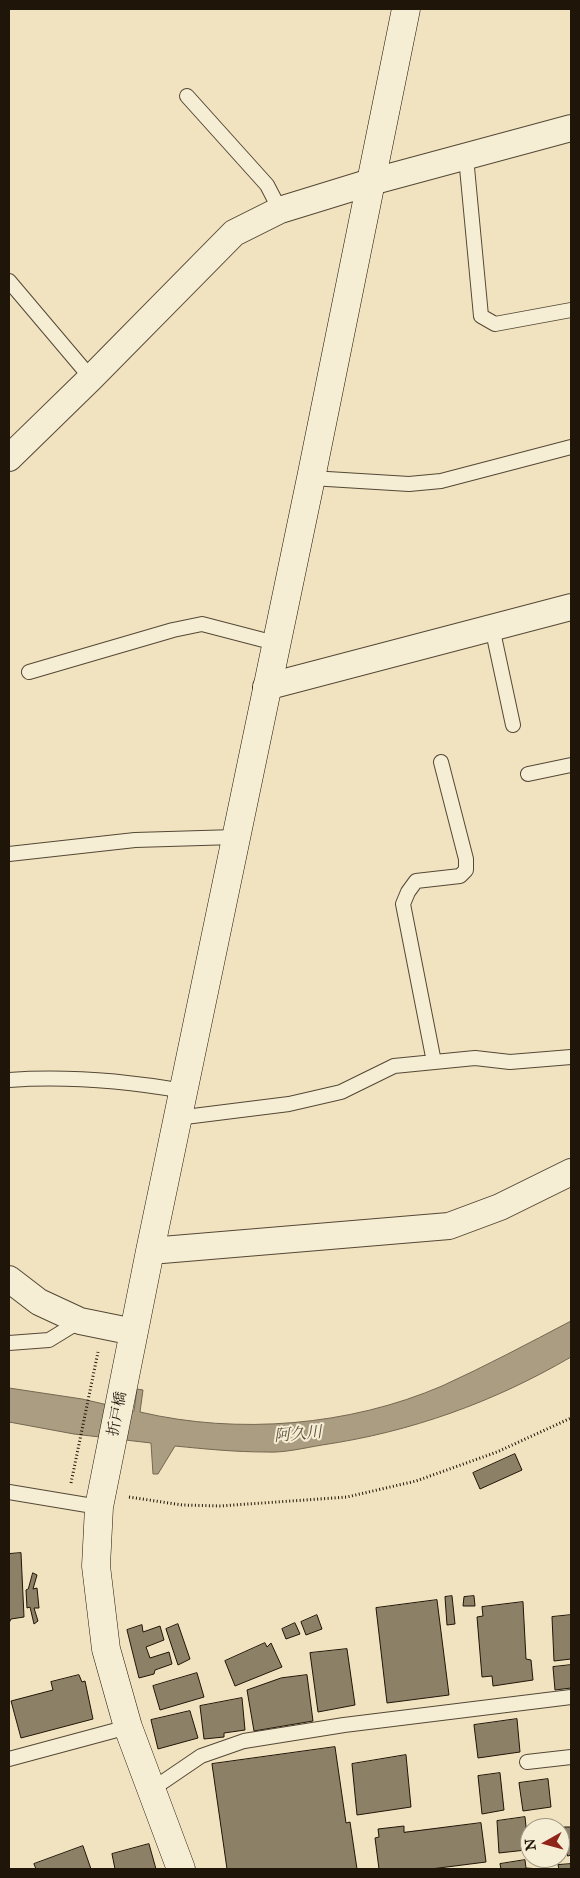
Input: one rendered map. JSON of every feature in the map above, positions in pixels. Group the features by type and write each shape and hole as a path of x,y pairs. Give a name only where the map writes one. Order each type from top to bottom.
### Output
{"street":[{"name":"折戸橋","path":"181,1869 128,1727 105,1640 96,1566 102,1495 177,1118 275,642 311,478 406,9"},
{"path":"9,458 91,378 234,232 280,210 371,182 571,128"},
{"path":"266,687 571,607"},
{"path":"150,1251 449,1226 500,1207 571,1172"},
{"path":"9,1279 39,1302 80,1322 133,1339"}],"lane":[{"path":"187,96 267,185 280,210"},
{"path":"466,157 481,316 495,324 571,310"},
{"path":"9,281 91,378"},
{"path":"311,478 409,484 441,481 571,447"},
{"path":"28,672 173,630 202,624 275,642"},
{"path":"492,627 513,725"},
{"path":"434,1062 403,904 408,892 416,881 460,876 466,870 466,859 441,762"},
{"path":"528,774 571,765"},
{"path":"9,854 135,840 235,837"},
{"path":"177,1118 289,1104 341,1092 394,1066 475,1058 510,1062 571,1057"},
{"path":"9,1080 108,1081 142,1084 183,1091"},
{"path":"9,1343 49,1340 80,1322"},
{"path":"9,1492 102,1495"},
{"path":"152,1790 201,1756 244,1741 344,1725 571,1698"},
{"path":"9,1759 128,1727"},
{"path":"527,1762 571,1757"}],"path":[{"path":"72,1479 99,1346"},
{"path":"70,1486 102,1495 182,1505 221,1506 346,1497 425,1478 497,1452 571,1418"}],"water":[{"name":"阿久川","path":"571,1321 571,1357 512,1388 451,1413 420,1423 388,1432 294,1450 273,1452 232,1451 175,1446 158,1474 153,1474 151,1443 74,1434 9,1422 9,1388 82,1399 134,1411 137,1389 143,1390 140,1412 177,1419 215,1423 293,1423 331,1418 406,1400 442,1386"}],"building":[{"path":"515,1454 522,1470 480,1489 473,1473"},
{"path":"21,1553 24,1617 11,1619 9,1623 9,1554"},
{"path":"33,1573 37,1575 33,1589 37,1588 39,1608 34,1608 38,1621 34,1624 30,1607 27,1608 26,1590"},
{"path":"452,1596 455,1624 447,1625 445,1597"},
{"path":"474,1596 475,1606 463,1606 464,1597"},
{"path":"437,1600 449,1695 387,1703 376,1608"},
{"path":"523,1602 526,1659 531,1660 533,1680 493,1686 492,1676 482,1677 477,1617 483,1616 482,1607"},
{"path":"317,1615 322,1629 306,1635 301,1622"},
{"path":"571,1615 571,1659 554,1661 552,1617"},
{"path":"295,1623 300,1634 286,1639 282,1629"},
{"path":"178,1624 190,1659 178,1665 166,1629"},
{"path":"142,1625 143,1632 160,1626 164,1640 146,1647 150,1658 169,1652 172,1664 155,1670 154,1674 139,1678 127,1630"},
{"path":"265,1643 267,1647 271,1643 282,1667 235,1686 225,1661"},
{"path":"347,1649 355,1705 318,1712 310,1653"},
{"path":"571,1665 571,1688 555,1690 553,1667"},
{"path":"197,1673 204,1697 160,1710 153,1686"},
{"path":"79,1675 82,1682 85,1681 93,1719 21,1738 11,1701 53,1690 51,1682"},
{"path":"307,1675 313,1721 254,1731 247,1690 281,1678"},
{"path":"242,1698 245,1730 224,1733 224,1737 204,1739 200,1706"},
{"path":"190,1711 198,1738 158,1749 151,1720"},
{"path":"517,1719 520,1752 478,1758 474,1725"},
{"path":"335,1747 346,1823 350,1822 357,1869 227,1869 212,1764"},
{"path":"406,1755 411,1807 357,1815 352,1764"},
{"path":"500,1773 504,1810 482,1814 478,1776"},
{"path":"548,1779 551,1807 523,1811 519,1783"},
{"path":"525,1817 520,1818 520,1851 499,1853 497,1821"},
{"path":"481,1823 486,1862 431,1869 379,1869 375,1838 379,1837 378,1829 404,1826 404,1832"},
{"path":"570,1827 571,1827 570,1855"},
{"path":"149,1844 156,1869 115,1869 112,1854"},
{"path":"83,1846 91,1869 36,1869 34,1864"},
{"path":"520,1861 520,1868 540,1869 501,1869 500,1864"},
{"path":"570,1864 571,1869 559,1869 570,1868"}]}
